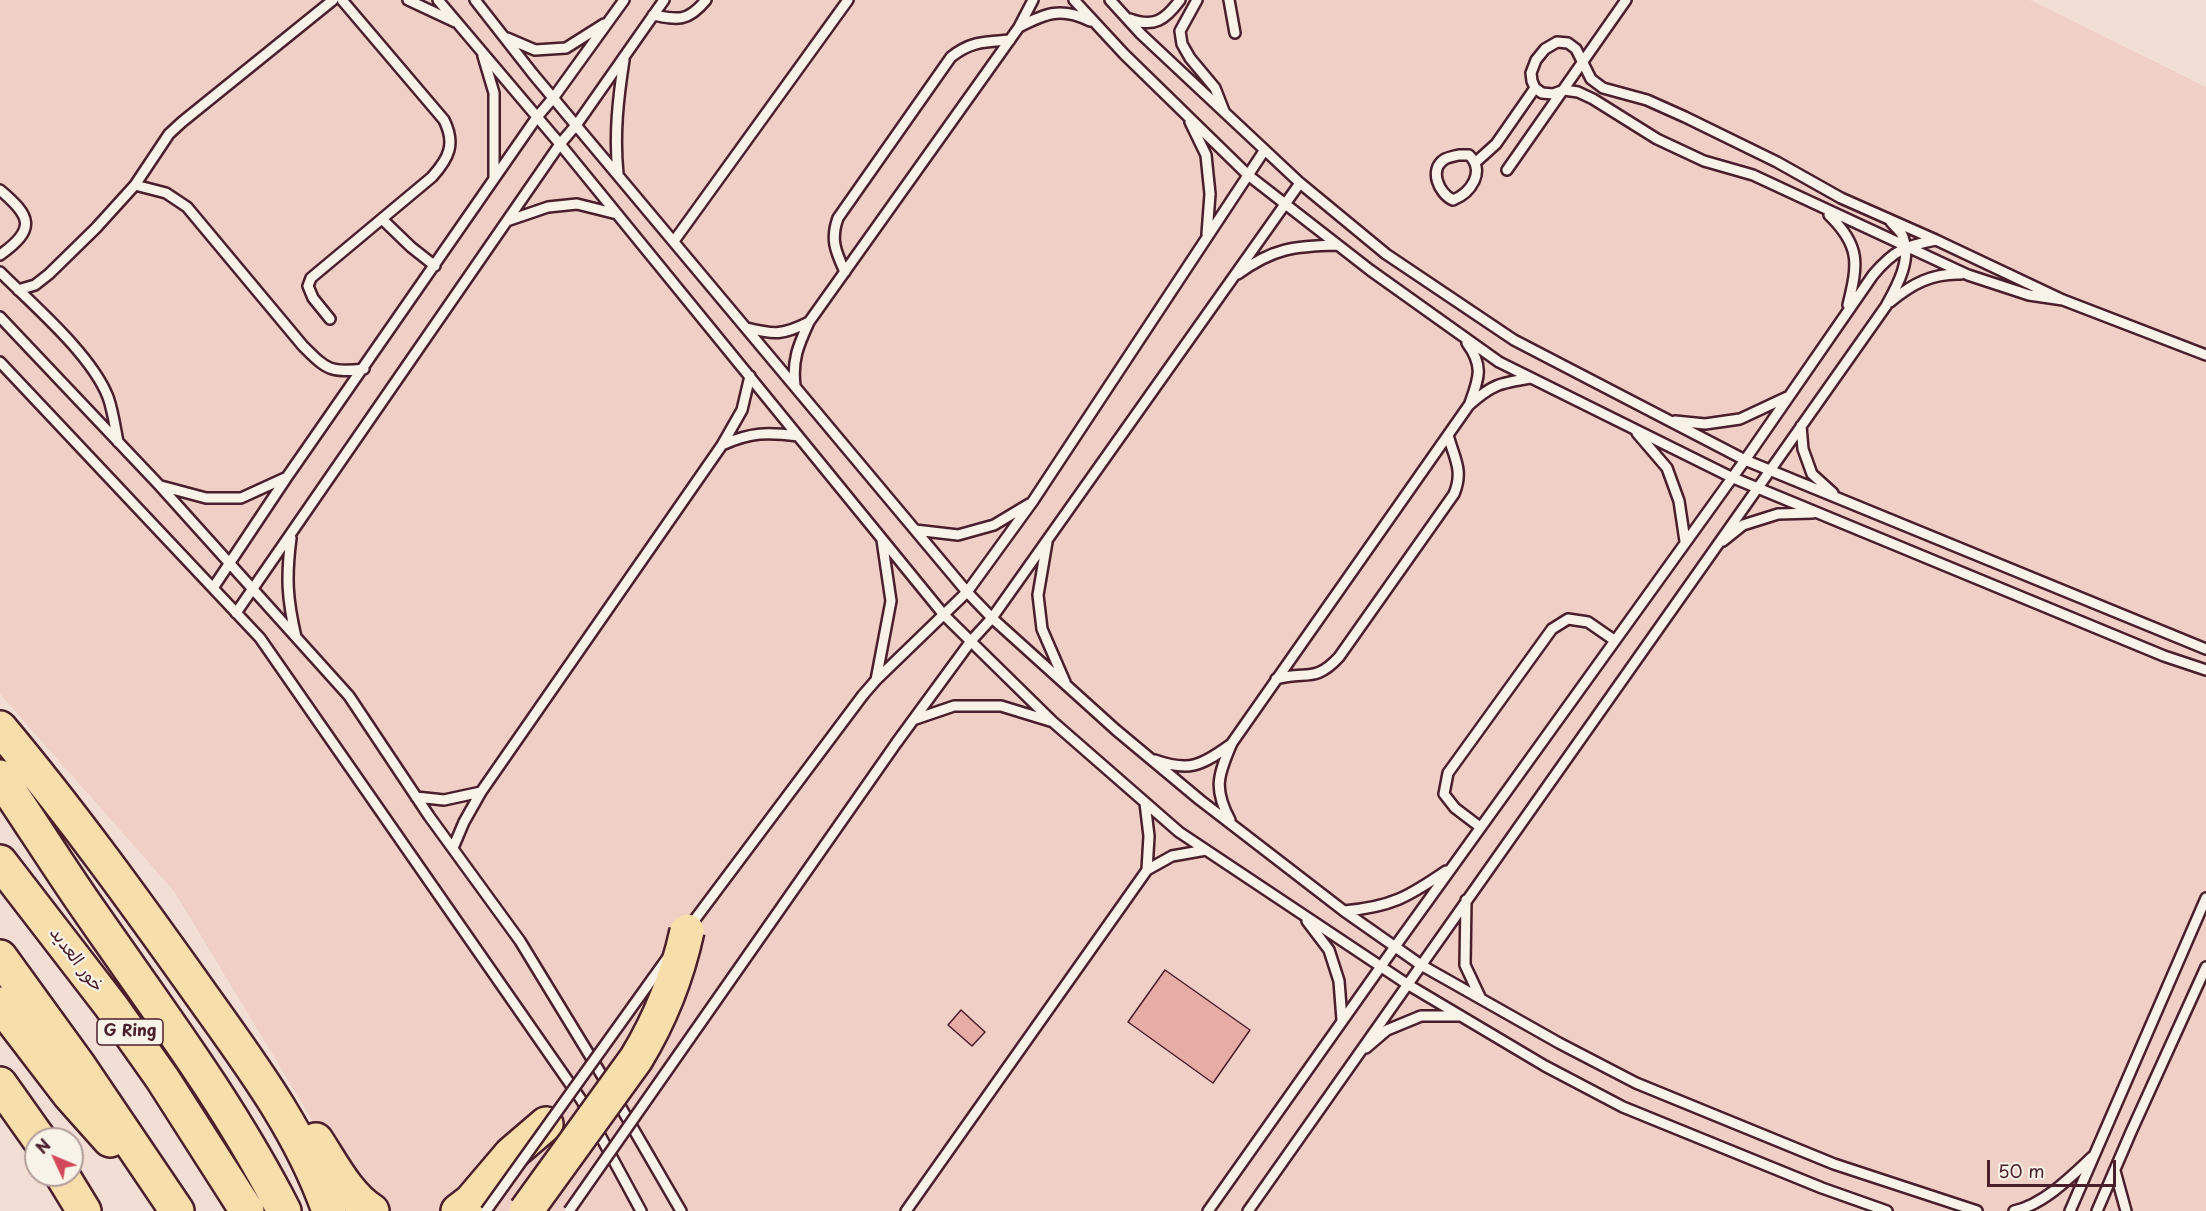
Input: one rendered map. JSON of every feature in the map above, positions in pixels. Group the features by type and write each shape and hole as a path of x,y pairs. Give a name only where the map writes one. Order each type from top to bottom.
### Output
{"highway":[{"path":"0,728 14,770 90,911 212,1085 252,1151 284,1211"},
{"path":"14,770 136,904 266,1088 298,1139 329,1211"},
{"name":"خور العديد","path":"0,862 111,1006 162,1078 247,1211"},
{"path":"526,1211 636,1059 650,1035 673,985 687,931"},
{"name":"G Ring","path":"0,957 80,1066 174,1206"},
{"path":"0,1004 94,1123 174,1206"},
{"path":"215,1015 265,1066 347,1186 372,1211"},
{"path":"0,1084 30,1127"},
{"path":"458,1211 471,1201 512,1154 546,1124"},
{"path":"69,1187 84,1211"}],"lane":[{"path":"18,290 35,285 50,274 135,185 169,134 182,122 333,0"},
{"path":"330,319 313,298 308,286 311,278 432,177 444,164 450,150 450,132 444,120 342,0"},
{"path":"408,0 457,22"},
{"path":"438,0 560,144 944,615 1053,722 1179,832 1380,968 1545,1066 1623,1107 1822,1188 1887,1211"},
{"path":"476,0 554,97 967,592 992,618 1150,758 1234,826 1394,948 1559,1043 1636,1083 1834,1164 1977,1211"},
{"path":"213,588 287,477 537,117 624,0"},
{"path":"236,613 560,144 577,124 664,0"},
{"path":"653,15 677,20 688,16 705,0"},
{"path":"674,241 848,0"},
{"path":"795,386 793,367 798,346 809,322 1010,40 1032,0"},
{"path":"1074,0 1124,54 1248,175 1337,245 1499,362 1731,477 2164,656 2206,670"},
{"path":"1110,0 1224,113 1300,183 1386,254 1514,340 1745,460 2206,649"},
{"path":"1127,18 1142,24 1154,23 1163,18 1180,0"},
{"path":"1197,0 1180,31 1182,44 1190,58 1215,88 1224,113"},
{"path":"1229,0 1235,33"},
{"path":"1507,171 1626,0"},
{"path":"1019,27 1039,16 1060,12 1076,14 1096,23"},
{"path":"505,37 535,50 567,48 609,21"},
{"path":"845,272 835,251 833,232 838,218 951,57 962,48 977,42 1010,40"},
{"path":"2063,300 2029,295 1968,275 1753,175 1704,161 1657,139 1578,92 1564,90 1553,94 1542,93 1535,88 1531,73 1536,60 1545,49 1557,42 1568,43 1576,49 1591,79 1603,88 1647,100 1685,117 1777,162 1841,198 2063,300 2206,355"},
{"path":"481,51 494,93 494,179"},
{"path":"618,174 615,135 624,56"},
{"path":"1476,162 1496,144 1535,88"},
{"path":"1186,115 1206,155 1210,194 1207,237"},
{"path":"486,1211 546,1124 687,931 863,695 967,592 1033,501 1264,151"},
{"path":"1459,155 1469,155 1476,162 1478,171 1475,180 1462,196 1453,200 1445,197 1436,173 1438,165 1445,159 1459,155"},
{"path":"569,1211 897,742 971,641 992,618 1300,183"},
{"path":"135,185 166,193 187,207 322,366 339,372 364,369"},
{"path":"0,190 17,204 26,217 24,231 0,255"},
{"path":"507,221 548,207 577,204 617,214"},
{"path":"1823,209 1842,228 1853,245 1855,269 1846,310"},
{"path":"382,219 435,266"},
{"path":"1248,1211 1886,306 1902,277 1905,247 1903,235 1887,219"},
{"path":"1208,1211 1480,827 1745,460 1846,310 1885,261 1905,247 1936,240"},
{"path":"1231,279 1259,258 1299,246 1337,245"},
{"path":"0,272 51,323 93,370 108,398 119,444"},
{"path":"1886,306 1905,290 1928,277 1946,274 1968,275"},
{"path":"0,317 160,486 349,696 416,797 520,942 681,1211"},
{"path":"747,328 771,334 790,331 809,322"},
{"path":"1461,336 1476,355 1478,366 1477,381 1469,405"},
{"path":"0,362 260,638 582,1101 641,1211"},
{"path":"453,848 481,792 723,445 742,410 750,376"},
{"path":"1234,826 1223,807 1218,788 1219,772 1232,743 1469,405 1487,389 1531,378"},
{"path":"1670,421 1705,424 1740,419 1789,396"},
{"path":"1801,426 1803,449 1812,474 1839,499"},
{"path":"1633,429 1667,468 1679,501 1685,541"},
{"path":"723,445 743,435 775,433 798,436"},
{"path":"1276,679 1291,675 1318,675 1339,657 1447,504 1460,481 1457,461 1448,435"},
{"path":"160,486 206,498 241,498 287,477"},
{"path":"915,530 957,535 994,525 1033,501"},
{"path":"1714,548 1743,525 1778,514 1816,513"},
{"path":"292,535 287,570 289,606 296,639"},
{"path":"876,680 891,601 881,537"},
{"path":"1048,538 1038,595 1042,629 1066,684"},
{"path":"1480,827 1455,808 1444,794 1448,773 1552,629 1568,619 1587,622 1614,640"},
{"path":"913,720 954,706 1001,706 1053,722"},
{"path":"1150,758 1173,766 1189,767 1208,761 1232,743"},
{"path":"416,797 444,800 481,792"},
{"path":"1145,802 1149,836 1147,870"},
{"path":"906,1211 1147,870 1172,856 1206,850"},
{"path":"1344,912 1372,909 1406,897 1451,868"},
{"path":"2070,1211 2206,898"},
{"path":"1466,900 1465,965 1481,999"},
{"path":"1302,915 1329,950 1339,981 1342,1020"},
{"path":"2097,1211 2206,967"},
{"path":"1355,1057 1387,1030 1421,1016 1461,1016"},
{"path":"2014,1211 2022,1209 2062,1185 2096,1153"},
{"path":"2115,1171 2126,1211"}],"shaded area":[{"path":"0,0 2030,0 2206,87 2206,1211 367,1211 174,891 0,694"}],"building":[{"path":"1165,970 1250,1030 1213,1083 1128,1022"},
{"path":"961,1010 985,1032 972,1046 948,1025"}]}
